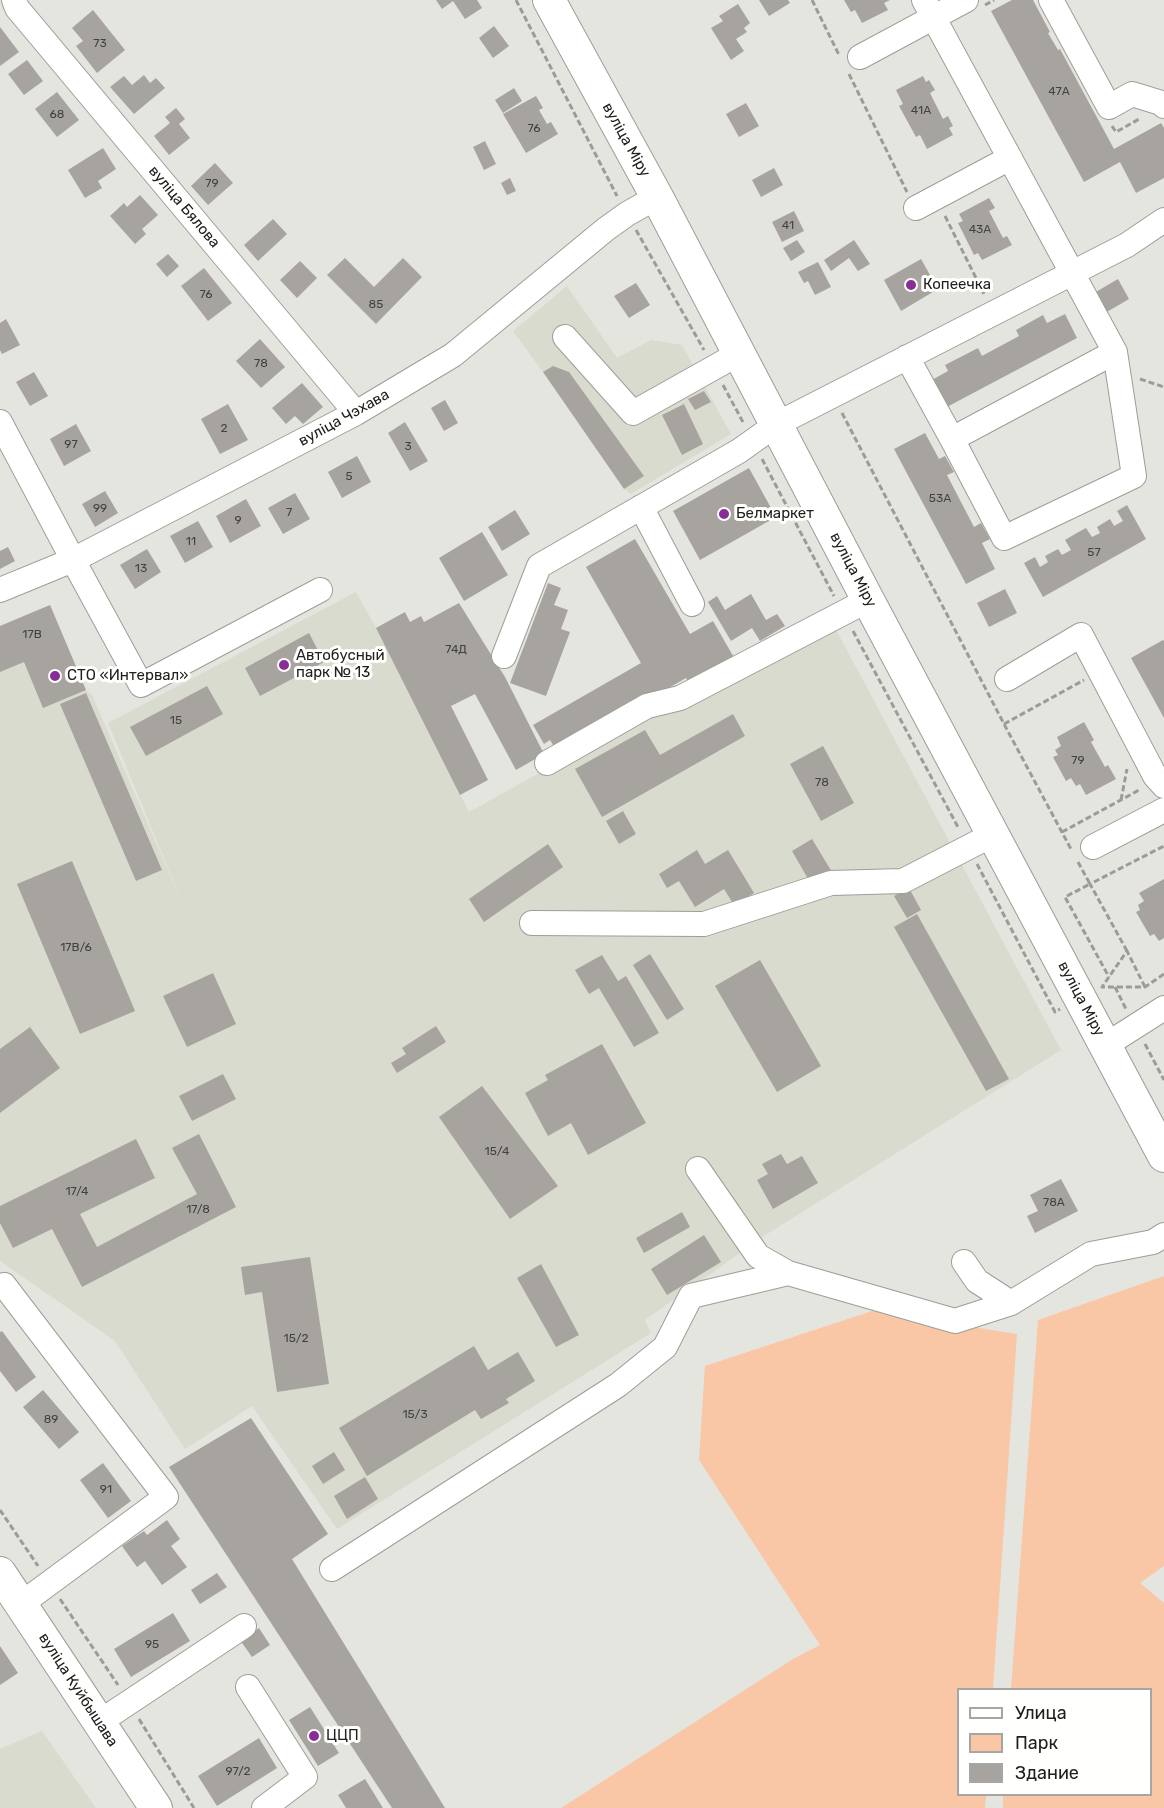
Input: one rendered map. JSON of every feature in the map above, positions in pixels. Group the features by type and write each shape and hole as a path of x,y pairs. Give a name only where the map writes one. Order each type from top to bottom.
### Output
{"main road":[{"name":"вуліца Міру","path":"549,0 657,197 868,600 1164,1156"},
{"name":"вуліца Куйбышава","path":"0,1572 156,1808"}],"street":[{"name":"вуліца Бялова","path":"14,0 17,8 356,413"},
{"path":"860,57 929,9 966,0"},
{"path":"1051,0 1108,107 1132,94 1164,106"},
{"path":"907,357 1004,538 1134,476 1115,352 929,9"},
{"path":"915,208 1010,158"},
{"name":"вуліца Чэхава","path":"0,590 72,560 356,413 453,355 606,229 657,197"},
{"path":"504,656 539,566 739,451 777,424 1127,245 1164,220"},
{"path":"565,337 633,413 740,354"},
{"path":"952,439 1115,352"},
{"path":"0,422 141,685 320,590"},
{"path":"640,507 692,604"},
{"path":"547,763 648,706 680,698 868,600"},
{"path":"1007,679 1081,635 1155,776 1164,786"},
{"path":"1093,847 1163,811"},
{"path":"532,922 704,924 831,883 903,881 994,834"},
{"name":"вуліца Міру","path":"1106,1045 1164,1008"},
{"path":"698,1169 758,1256 788,1273 955,1321 1011,1303 1091,1254 1153,1242 1164,1234"},
{"path":"964,1262 977,1281 1011,1303"},
{"path":"332,1569 618,1385 665,1347 691,1296 788,1273"},
{"path":"4,1285 166,1497 21,1604"},
{"path":"98,1723 244,1626"},
{"path":"248,1687 305,1777 264,1808"}],"path":[{"path":"1004,724 1091,676"},
{"path":"1121,800 1128,762"},
{"path":"1062,832 1147,785 1163,811"},
{"path":"1109,977 1065,897 1164,846"},
{"path":"1090,884 1145,987"},
{"path":"1127,951 1102,987 1145,987 1164,974"},
{"path":"0,1510 129,1702 194,1808"}],"shaded area":[{"path":"567,286 617,358 651,340 682,345 731,434 631,494 624,489 513,331"},
{"path":"356,592 469,812 827,613 1061,1050 767,1234 645,1320 651,1333 337,1529 252,1406 185,1449 115,1341 0,1261 0,626 50,605 86,690 92,695 185,909 108,723"},
{"path":"42,1731 96,1808 0,1808 0,1749"}],"green space":[{"path":"1164,1276 1164,1566 1140,1583 1164,1603 1164,1808 1003,1808 1003,1796 1152,1796 1152,1688 1011,1688 1038,1320"},
{"path":"872,1311 1017,1334 993,1688 957,1688 957,1796 986,1796 985,1808 561,1808 793,1659 820,1645 699,1460 705,1366"}],"building":[{"path":"436,0 477,0 482,8 465,19 453,1 442,9"},
{"path":"759,0 788,0 790,3 769,16"},
{"path":"844,0 890,0 884,3 888,10 862,23 855,10 851,12"},
{"path":"1012,0 1033,0 1050,32 1048,33 1058,50 1060,49 1114,149 1161,123 1164,128 1164,178 1136,193 1120,162 1084,182 991,11"},
{"path":"738,4 750,23 744,28 747,32 736,39 744,51 731,60 711,28 723,21 719,16"},
{"path":"93,10 125,50 97,73 76,46 83,41 72,28"},
{"path":"494,26 509,46 493,58 479,38"},
{"path":"0,27 19,52 0,66"},
{"path":"27,60 43,81 24,95 8,74"},
{"path":"144,75 150,83 156,78 165,88 134,114 110,87 124,76 132,85"},
{"path":"923,76 926,82 929,80 935,90 930,93 943,119 948,116 953,126 949,128 953,135 927,149 920,135 916,137 899,106 903,104 896,90"},
{"path":"514,88 522,101 503,113 495,100"},
{"path":"57,92 79,120 57,137 35,109"},
{"path":"536,96 543,108 539,110 547,124 551,122 558,134 526,153 503,114"},
{"path":"746,103 759,126 739,137 726,114"},
{"path":"176,108 185,119 179,124 190,138 169,155 154,136 170,123 165,117"},
{"path":"485,141 496,164 484,170 473,147"},
{"path":"103,148 116,169 98,181 102,188 85,198 68,170"},
{"path":"215,163 233,183 208,205 191,186"},
{"path":"774,168 783,185 761,197 752,180"},
{"path":"510,178 516,191 507,195 501,183"},
{"path":"140,195 158,215 142,229 146,234 135,244 110,216 124,203 127,207"},
{"path":"989,198 995,208 989,211 1003,238 1007,236 1012,245 982,260 978,253 974,255 958,223 963,221 959,214"},
{"path":"794,211 804,231 782,242 772,222"},
{"path":"273,219 287,234 258,261 244,245"},
{"path":"797,240 805,252 791,261 783,248"},
{"path":"854,240 870,264 858,271 849,258 831,271 824,260"},
{"path":"168,254 179,266 167,277 156,264"},
{"path":"345,258 374,287 403,258 422,277 376,324 327,275"},
{"name":"Копеечка","path":"921,259 938,289 901,311 884,280"},
{"path":"300,261 317,278 297,298 280,280"},
{"path":"818,262 831,287 815,295 808,281 804,283 798,272"},
{"path":"204,268 232,303 208,321 181,286"},
{"path":"1118,279 1129,299 1105,313 1094,293"},
{"path":"636,283 650,305 629,318 614,296"},
{"path":"1065,314 1077,338 945,408 930,381 948,371 945,365 978,348 982,356 1019,336 1016,330 1043,315 1047,323"},
{"path":"6,319 20,345 2,354 0,323"},
{"path":"260,339 285,367 261,388 236,361"},
{"path":"553,366 569,372 644,476 624,489 543,372"},
{"path":"34,372 48,396 30,406 16,382"},
{"path":"302,383 323,407 303,424 295,416 286,424 272,408"},
{"path":"704,391 711,402 695,410 688,399"},
{"path":"445,400 458,423 444,431 431,408"},
{"path":"228,404 248,440 220,454 201,419"},
{"path":"684,404 703,444 682,455 662,415"},
{"path":"405,422 428,461 410,471 388,433"},
{"path":"76,424 91,451 64,466 50,439"},
{"path":"925,433 939,459 945,456 954,472 947,475 974,527 981,523 990,539 982,543 995,569 966,584 894,449"},
{"path":"357,456 371,482 342,498 328,472"},
{"name":"Белмаркет","path":"749,468 776,517 700,560 673,511"},
{"path":"105,491 118,513 95,527 82,504"},
{"path":"295,493 310,519 283,534 268,508"},
{"path":"246,499 261,526 230,543 216,516"},
{"path":"1127,505 1146,539 1043,597 1024,563 1035,557 1040,567 1048,562 1045,556 1058,549 1062,555 1071,550 1065,540 1075,534 1086,528 1092,537 1100,533 1097,527 1110,519 1114,526 1123,521 1117,511"},
{"path":"515,510 530,534 502,551 488,527"},
{"path":"198,521 213,547 185,563 170,536"},
{"path":"482,532 508,575 464,601 439,558"},
{"path":"635,539 690,634 713,621 736,661 691,687 686,678 557,752 550,740 544,744 533,725 641,663 586,567"},
{"path":"8,547 15,561 0,569 0,551"},
{"path":"147,549 161,572 135,589 120,565"},
{"path":"548,583 561,588 554,605 568,610 561,629 570,632 546,696 510,683"},
{"path":"1005,589 1017,613 989,627 977,603"},
{"path":"751,594 766,620 777,614 785,626 760,641 752,628 731,641 708,602 717,596 725,610"},
{"path":"459,603 505,677 544,754 516,770 475,694 451,706 488,780 460,795 376,628 405,612 410,622 421,616 424,622"},
{"path":"50,605 86,690 43,708 24,662 0,672 0,626"},
{"name":"Автобусный парк № 13","path":"309,633 324,662 260,696 245,668"},
{"path":"1164,641 1164,718 1131,658"},
{"path":"207,686 223,714 146,756 130,727"},
{"path":"86,693 162,870 136,881 60,704"},
{"path":"733,714 745,736 602,817 575,769 645,730 660,755"},
{"path":"1084,722 1094,740 1091,742 1105,767 1108,765 1116,779 1086,795 1080,784 1076,786 1071,778 1066,781 1053,757 1058,755 1055,750 1061,746 1057,737"},
{"path":"823,746 854,803 821,821 790,764"},
{"path":"623,811 636,834 619,844 606,821"},
{"path":"812,839 832,872 811,884 792,851"},
{"path":"548,844 563,867 484,922 469,899"},
{"path":"697,850 705,864 728,850 754,893 734,905 724,889 695,907 679,881 667,888 659,874"},
{"path":"72,861 135,1011 80,1034 17,884"},
{"path":"1164,879 1164,938 1159,941 1154,934 1150,936 1136,912 1140,910 1138,905 1144,901 1139,893"},
{"path":"909,888 921,910 907,918 894,896"},
{"path":"917,914 1009,1079 986,1091 894,927"},
{"path":"650,954 684,1009 667,1020 633,965"},
{"path":"602,955 618,981 626,976 659,1033 634,1047 599,988 589,994 575,970"},
{"path":"760,960 821,1066 777,1092 715,986"},
{"path":"213,973 236,1024 187,1047 163,996"},
{"path":"436,1026 446,1042 397,1073 391,1063 406,1054 402,1048"},
{"path":"30,1027 60,1068 0,1113 0,1049"},
{"path":"602,1044 646,1123 588,1155 571,1123 548,1136 525,1093 548,1080 545,1075"},
{"path":"223,1074 236,1099 192,1121 179,1096"},
{"path":"482,1086 558,1186 510,1219 439,1117"},
{"path":"199,1134 236,1207 82,1287 52,1229 13,1248 0,1223 0,1206 136,1139 155,1178 80,1214 97,1247 197,1194 172,1148"},
{"path":"781,1154 787,1164 802,1156 818,1183 773,1209 757,1180 768,1174 762,1164"},
{"path":"1061,1179 1078,1211 1035,1233 1027,1216 1038,1211 1030,1195"},
{"path":"682,1212 690,1227 644,1253 636,1238"},
{"path":"704,1235 721,1262 667,1295 651,1269"},
{"path":"310,1257 329,1384 277,1392 262,1292 245,1295 241,1267"},
{"path":"541,1264 579,1335 556,1347 517,1278"},
{"path":"2,1331 36,1377 16,1392 0,1371 0,1332"},
{"path":"474,1346 488,1370 518,1352 535,1381 506,1399 509,1403 481,1419 475,1410 367,1476 339,1428"},
{"path":"43,1390 79,1432 59,1449 23,1407"},
{"path":"251,1418 328,1534 292,1559 445,1808 392,1808 169,1467"},
{"path":"334,1452 345,1470 323,1484 312,1466"},
{"path":"103,1463 131,1501 108,1518 80,1480"},
{"path":"365,1477 378,1499 347,1519 334,1496"},
{"path":"167,1520 180,1539 171,1546 187,1567 162,1585 145,1561 137,1567 122,1546 144,1531 147,1535"},
{"path":"217,1573 227,1587 200,1604 191,1590"},
{"path":"173,1613 190,1641 131,1677 114,1649"},
{"path":"259,1628 270,1645 252,1657 240,1640"},
{"path":"0,1646 18,1673 0,1685"},
{"name":"ЦЦП","path":"310,1707 339,1753 318,1766 289,1720"},
{"path":"259,1738 277,1768 217,1806 198,1776"},
{"path":"365,1779 383,1808 346,1808 338,1795"}],"place":[{"name":"Копеечка","path":"911,285"},
{"name":"Белмаркет","path":"724,514"},
{"name":"Автобусный парк № 13","path":"284,665"},
{"name":"СТО «Интервал»","path":"55,676"},
{"name":"ЦЦП","path":"314,1736"}]}
